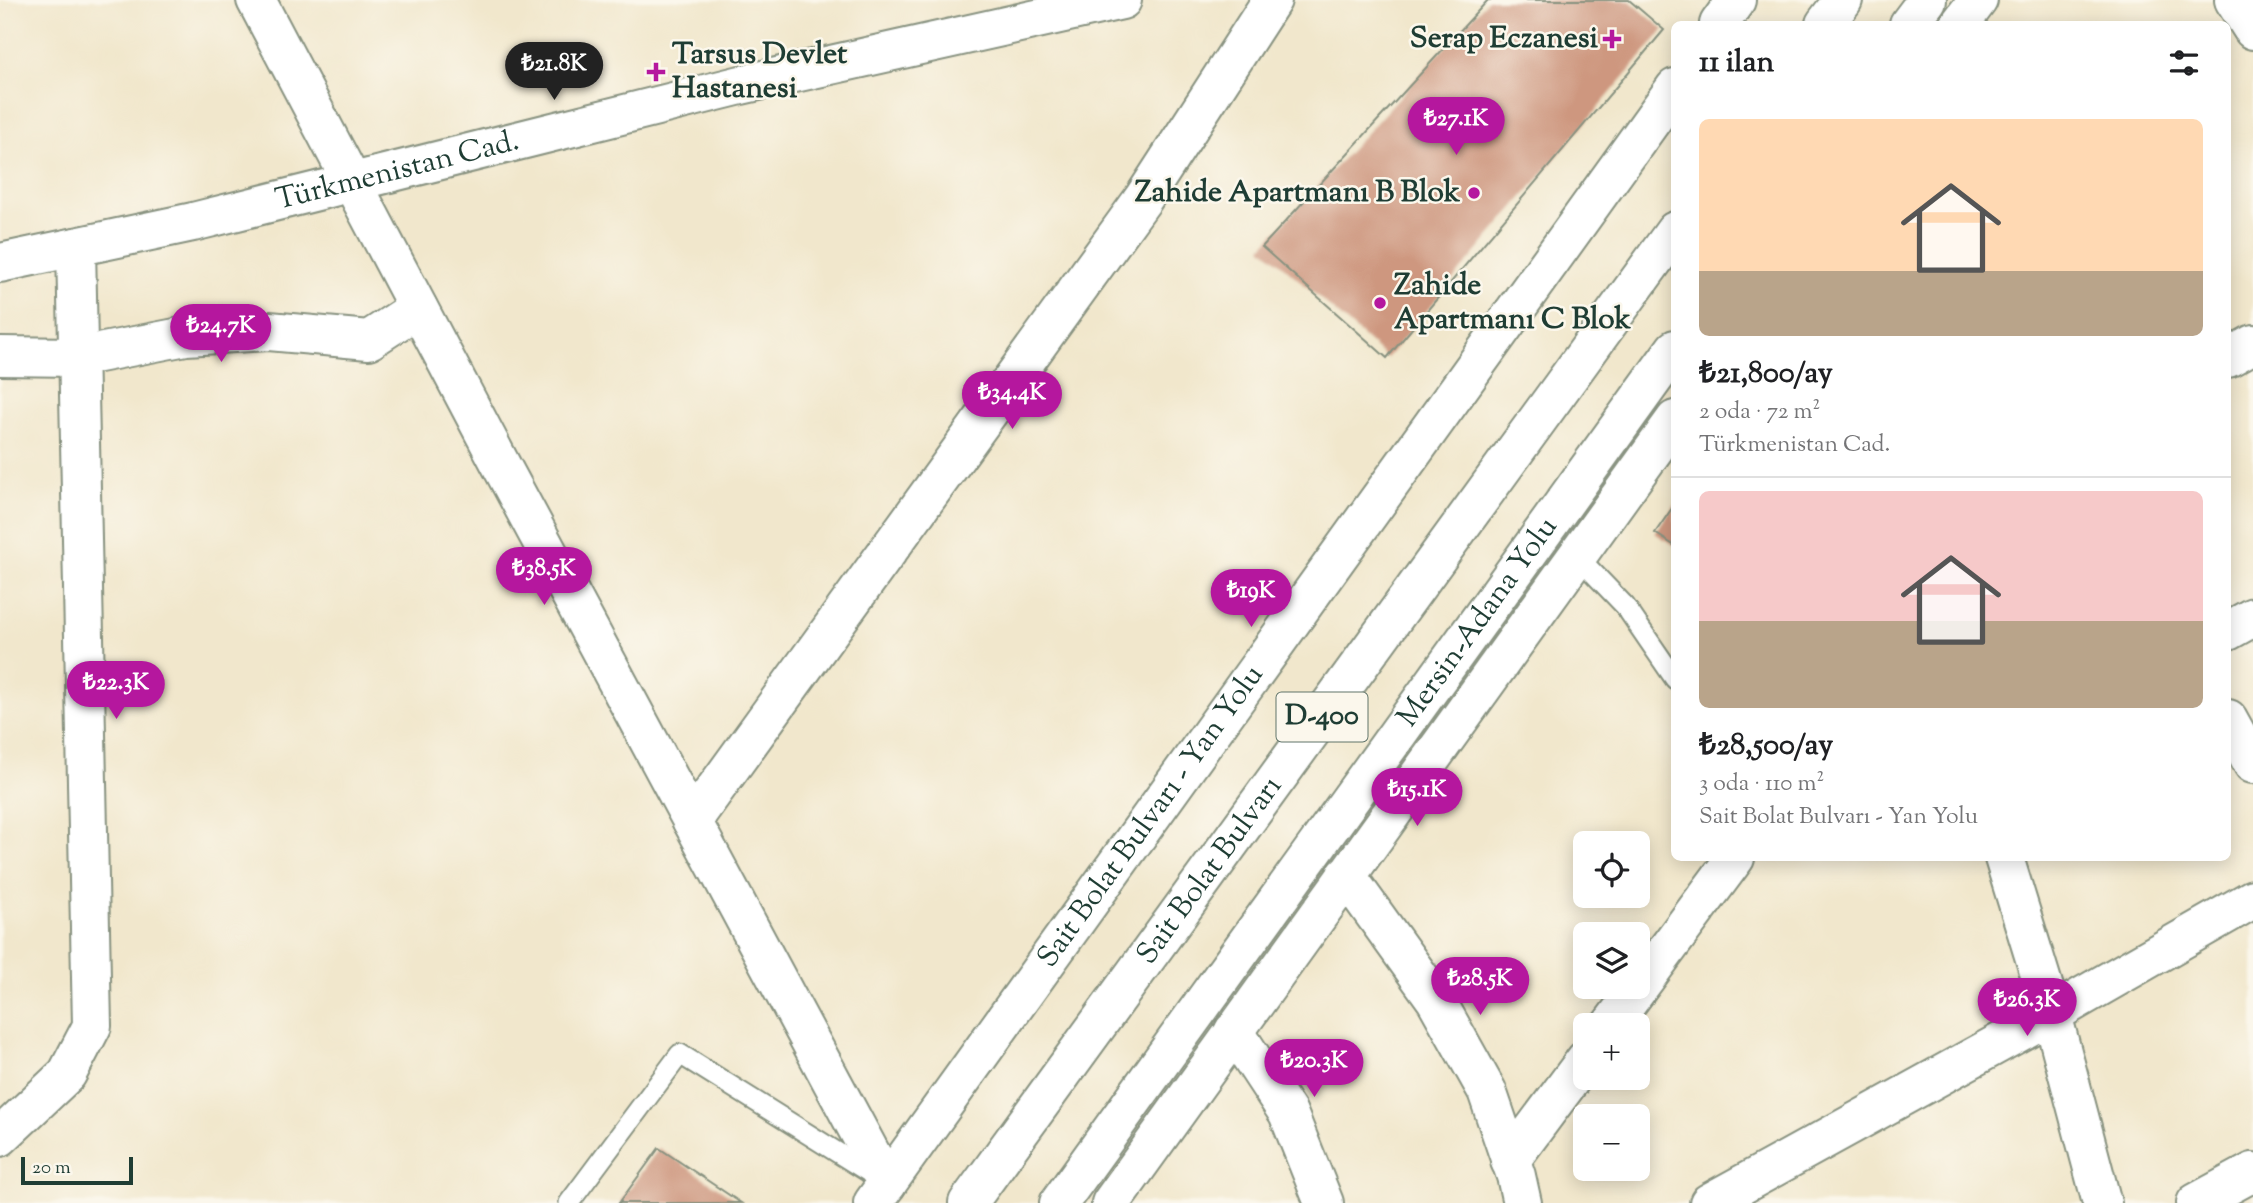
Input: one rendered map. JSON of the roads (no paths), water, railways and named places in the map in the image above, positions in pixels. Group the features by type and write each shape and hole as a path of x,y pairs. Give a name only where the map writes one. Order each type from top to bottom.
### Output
{"main road":[{"path":"256,0 692,821 880,1193"},
{"name":"Türkmenistan Cad.","path":"0,263 193,222 741,85 1122,0"},
{"path":"692,821 1143,199 1272,0"},
{"path":"1721,21 1736,0"},
{"path":"1827,21 1843,0"},
{"path":"1911,21 1927,0"},
{"path":"1962,21 1978,0"},
{"path":"2234,0 2253,30"},
{"name":"Sait Bolat Bulvarı - Yan Yolu","path":"880,1193 1671,94"},
{"name":"Sait Bolat Bulvarı","path":"968,1203 1671,236"},
{"path":"0,1137 66,1074 92,1026 76,247"},
{"path":"0,356 78,356 186,336 255,332 369,340 418,308"},
{"path":"2231,356 2253,344"},
{"name":"Mersin-Adana Yolu","path":"1059,1203 1671,355"},
{"path":"1111,1203 1671,426"},
{"path":"2231,629 2253,617"},
{"path":"2231,724 2253,764"},
{"path":"1621,1013 1733,861"},
{"path":"2005,861 2052,1014 2102,1203"},
{"path":"1346,875 1436,1000 1487,1091 1522,1203"},
{"path":"1709,1203 2052,1014 2253,899"},
{"path":"1234,1031 1288,1114 1324,1203"},
{"path":"1510,1161 1573,1076"},
{"path":"2196,1203 2253,1172"}],"lane":[{"path":"1577,556 1625,606 1671,673"},
{"path":"569,1203 680,1054 880,1193"}],"place":[{"name":"Serap Eczanesi","path":"1612,39"},
{"name":"Tarsus Devlet Hastanesi","path":"656,72"},
{"name":"Zahide Apartmanı B Blok","path":"1474,193"},
{"name":"Zahide Apartmanı C Blok","path":"1380,303"}]}
